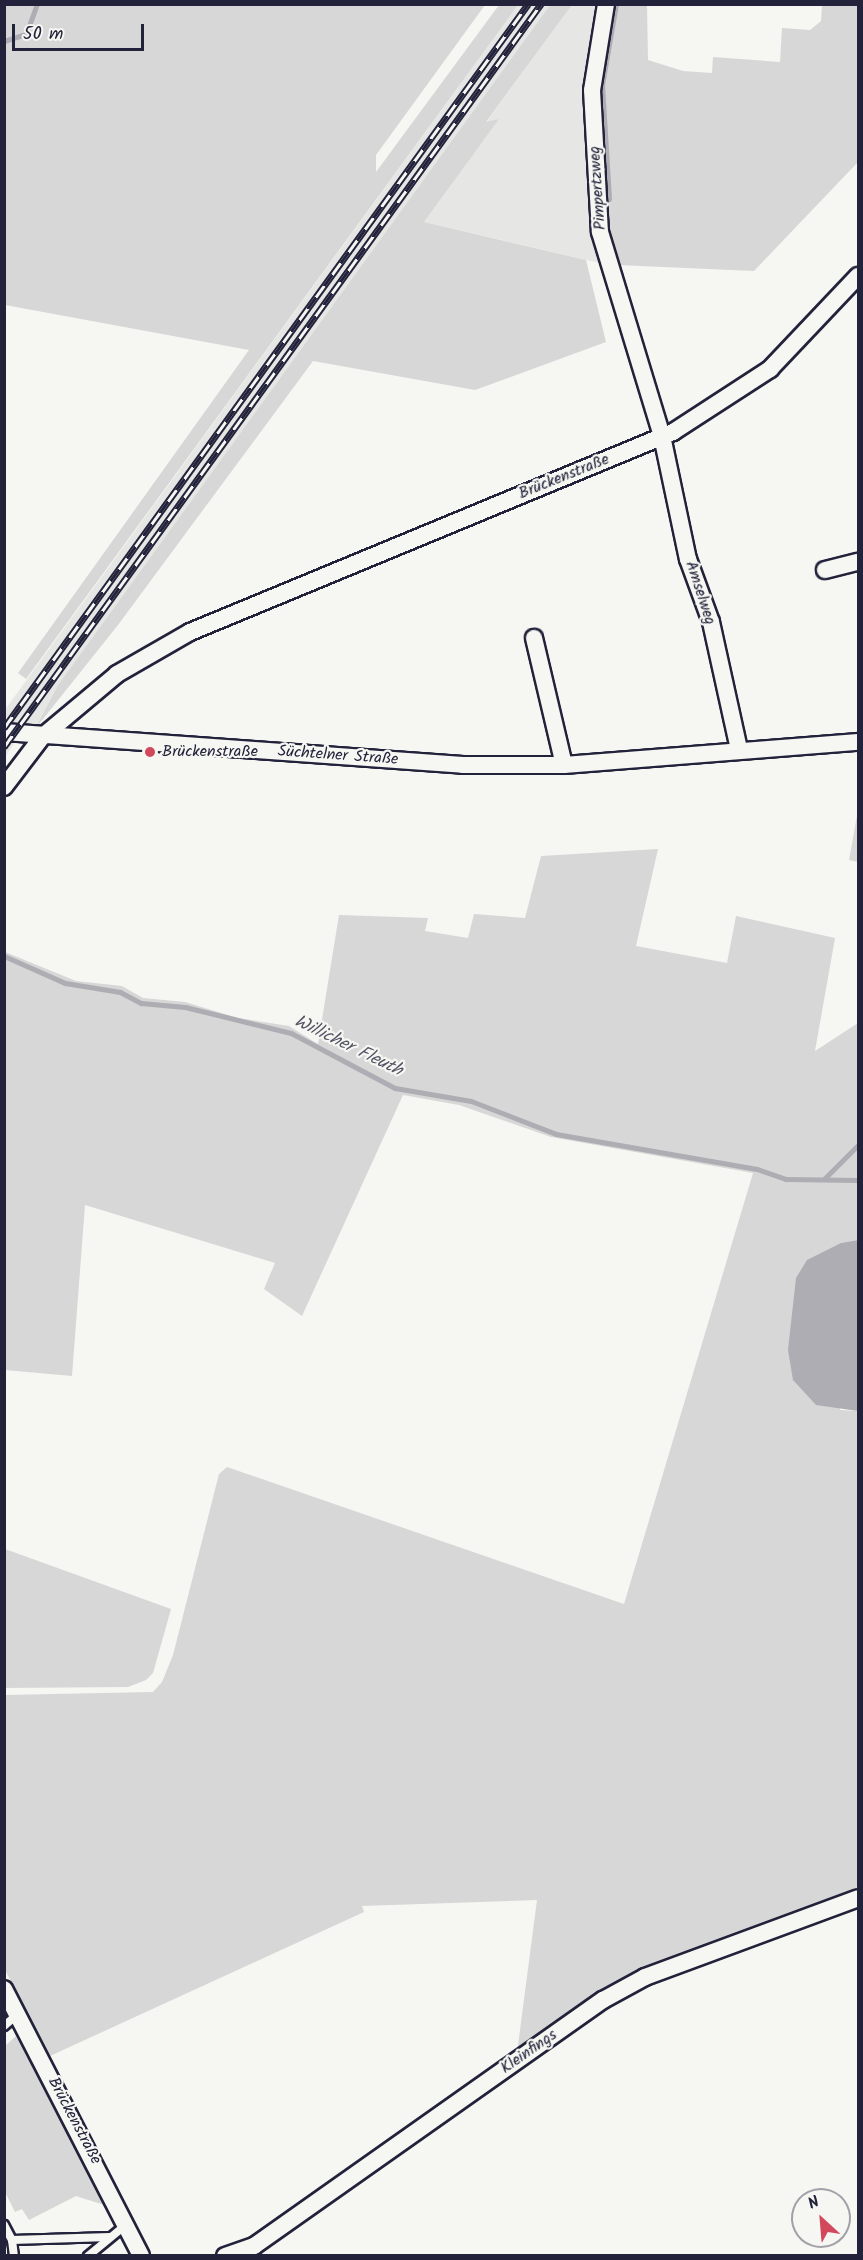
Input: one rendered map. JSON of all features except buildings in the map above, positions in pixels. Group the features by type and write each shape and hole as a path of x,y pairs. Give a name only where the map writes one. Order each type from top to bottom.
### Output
{"street":[{"name":"Pimpertzweg","path":"606,4 592,90 600,232 662,436"},
{"name":"Brückenstraße","path":"4,787 42,736 117,674 190,632 662,436 770,369 858,276"},
{"name":"Amselweg","path":"662,436 688,559 711,622 740,749"},
{"path":"825,570 858,562"},
{"path":"534,638 564,765"},
{"name":"Süchtelner Straße","path":"4,732 463,765 564,765 740,749 858,742"},
{"name":"Kleinfings","path":"225,2256 254,2246 603,2000 645,1977 858,1898"},
{"name":"Brückenstraße","path":"4,1989 128,2224 141,2256"}],"lane":[{"path":"4,2026 18,2014"},
{"path":"88,2256 128,2224"},
{"path":"4,2225 12,2240 14,2256"},
{"path":"12,2240 110,2237"}],"shaded area":[{"path":"4,5 485,5 376,155 376,172 499,5 518,5 26,679 18,673 249,350 5,305"},
{"path":"518,5 550,5 58,685 35,729 24,728 5,757 4,711"},
{"path":"550,5 572,5 486,122 499,119 424,222 586,260 606,342 475,390 313,361 118,625 35,729 58,685"},
{"path":"572,5 599,5 604,264 424,222 498,119 485,124"},
{"path":"611,5 647,5 648,60 683,71 712,73 713,57 780,62 782,28 810,30 821,21 822,5 858,5 858,162 754,271 618,265 606,229 598,86"},
{"path":"858,810 858,862 849,860"},
{"path":"658,849 636,946 727,963 736,916 835,938 815,1051 858,1023 858,1240 841,1243 840,1410 858,1411 858,1887 639,1973 517,2053 537,1900 362,1906 364,1912 50,2056 5,1970 4,1695 153,1692 162,1682 173,1655 219,1474 227,1467 624,1604 753,1173 551,1137 459,1105 403,1095 302,1316 264,1289 275,1263 85,1205 72,1376 5,1370 5,952 76,981 122,986 143,998 185,1002 238,1018 289,1026 318,1044 339,915 428,918 425,931 468,938 474,914 525,918 541,856"},
{"path":"858,1240 858,1411 816,1405 793,1380 788,1350 796,1278 807,1260 841,1243"},
{"path":"5,1549 171,1609 153,1673 146,1680 128,1687 5,1688"},
{"path":"16,2036 104,2205 76,2196 29,2220 22,2209 15,2212 5,2192 5,2046"}],"waterway":[{"path":"4,41 26,34 37,4"},
{"path":"609,199 602,85 616,4"},
{"name":"Willicher Fleuth","path":"4,956 65,983 120,992 141,1003 185,1007 291,1033 395,1088 471,1101 556,1134 757,1169 786,1179 858,1180"},
{"path":"824,1179 858,1145"}],"railway":[{"path":"4,728 528,4"},
{"path":"4,747 541,4"}],"place":[{"name":"Brückenstraße","path":"150,752"}]}
